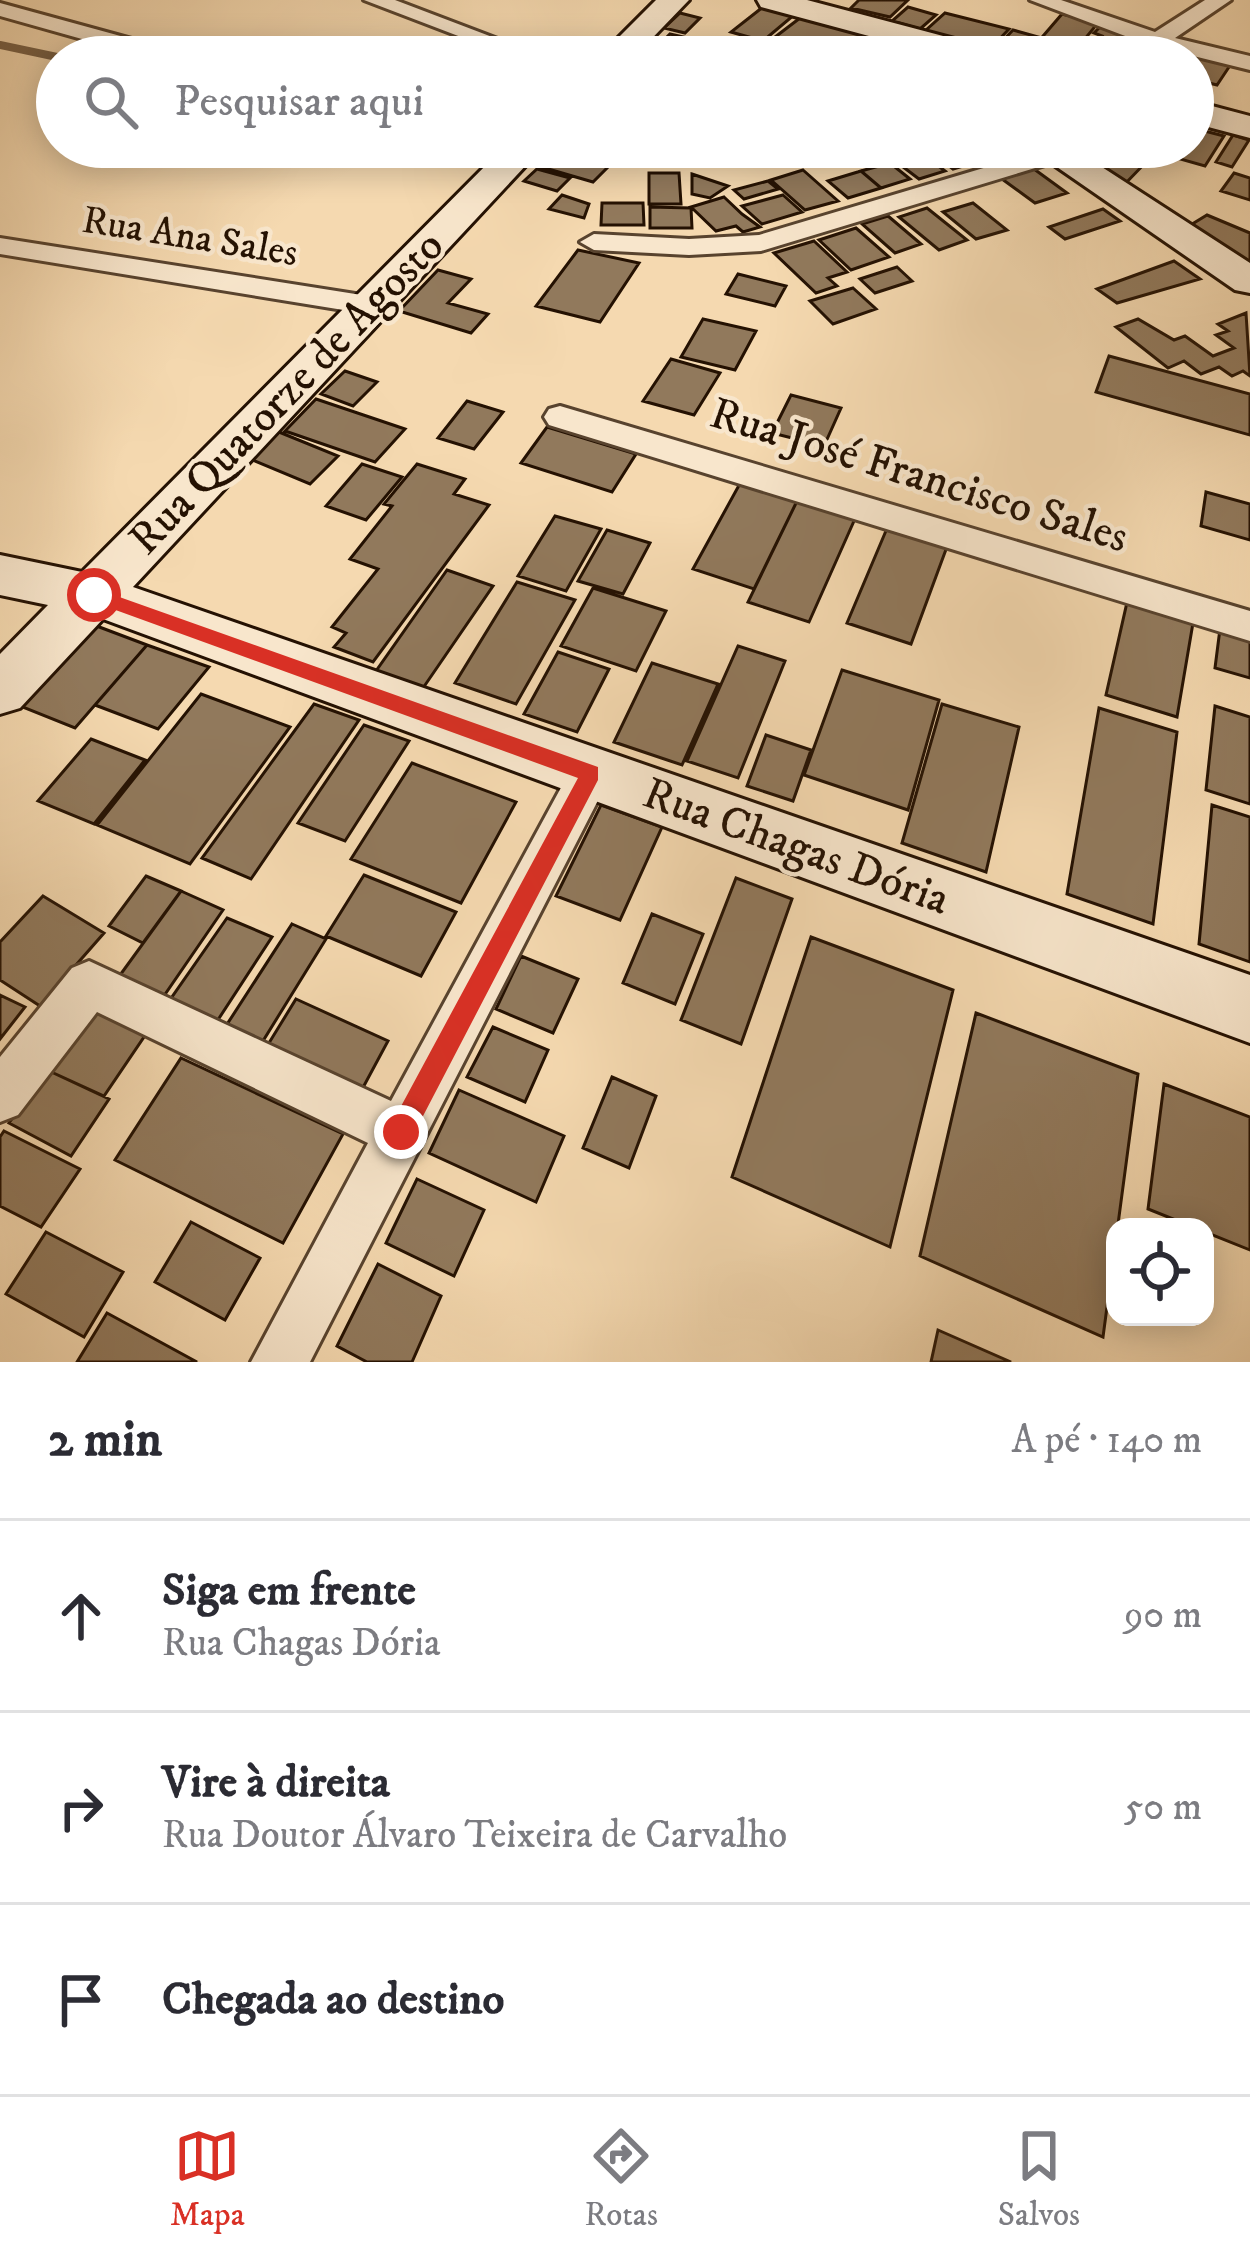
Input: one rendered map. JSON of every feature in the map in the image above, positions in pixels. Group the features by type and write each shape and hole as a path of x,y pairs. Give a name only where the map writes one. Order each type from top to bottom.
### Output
{"street":[{"path":"375,0 475,36"},
{"path":"637,36 674,0"},
{"path":"772,0 881,36"},
{"path":"1041,0 1145,36"},
{"path":"1163,36 1220,0"},
{"path":"0,9 96,36"},
{"path":"1214,54 1250,63"},
{"path":"1214,118 1250,127"},
{"name":"Rua Quatorze de Agosto","path":"0,691 504,168"},
{"path":"593,242 689,247 761,243 995,168"},
{"path":"1078,168 1250,281"},
{"name":"Rua Ana Sales","path":"0,247 368,305"},
{"name":"Rua José Francisco Sales","path":"560,417 1250,626"},
{"name":"Rua Chagas Dória","path":"0,575 94,595 1250,1009"},
{"path":"279,1362 591,773"},
{"path":"0,1097 89,984 401,1132"}],"building":[{"path":"859,0 908,0 890,17 851,8"},
{"path":"763,7 794,15 769,36 731,32"},
{"path":"908,7 936,15 920,29 892,21"},
{"path":"680,13 700,18 685,33 664,28"},
{"path":"945,13 1009,29 1002,36 944,36 925,31"},
{"path":"1062,14 1098,23 1087,36 1043,36"},
{"path":"804,15 875,36 776,36"},
{"path":"1102,25 1130,36 1102,36 1094,33"},
{"path":"1214,60 1231,64 1214,84"},
{"path":"1214,133 1224,136 1214,152"},
{"path":"1233,135 1249,140 1232,167 1216,162"},
{"path":"545,168 607,168 593,182"},
{"path":"896,168 910,179 881,188 861,171"},
{"path":"905,168 945,171 919,179"},
{"path":"1099,168 1140,168 1122,187"},
{"path":"537,169 570,178 557,191 524,181"},
{"path":"1034,169 1067,193 1035,203 1002,179"},
{"path":"803,170 838,201 805,210 771,180"},
{"path":"861,171 881,188 848,198 828,181"},
{"path":"649,173 679,173 681,204 649,204"},
{"path":"1234,173 1250,178 1250,200 1221,191"},
{"path":"692,174 728,186 710,198 692,194"},
{"path":"768,181 778,189 744,199 734,190"},
{"path":"562,195 589,204 584,218 549,209"},
{"path":"783,195 802,212 762,224 742,206"},
{"path":"724,197 760,227 716,231 691,207"},
{"path":"602,203 643,203 644,225 601,225"},
{"path":"973,203 1007,230 976,239 943,212"},
{"path":"650,207 691,208 692,228 650,228"},
{"path":"927,208 967,240 939,250 899,217"},
{"path":"1103,209 1120,221 1065,239 1049,227"},
{"path":"1207,215 1250,233 1250,273 1184,229"},
{"path":"888,216 921,244 895,253 862,224"},
{"path":"856,228 889,257 851,270 819,240"},
{"path":"814,241 847,272 828,278 837,286 816,293 774,253"},
{"path":"578,250 639,263 600,322 536,306"},
{"path":"1174,261 1200,279 1117,303 1097,289"},
{"path":"897,267 912,281 875,293 860,279"},
{"path":"438,270 471,279 448,303 488,314 471,333 399,311"},
{"path":"738,274 786,286 775,306 726,294"},
{"path":"853,288 876,309 833,324 810,301"},
{"path":"1246,313 1250,376 1243,371 1232,376 1219,367 1201,374 1184,361 1168,368 1116,327 1138,319 1174,340 1185,336 1213,356 1234,348 1216,335 1228,331 1218,324"},
{"path":"703,319 756,331 735,370 681,357"},
{"path":"1109,356 1250,394 1250,435 1096,392"},
{"path":"671,359 720,373 694,415 643,401"},
{"path":"345,371 377,382 353,406 321,394"},
{"path":"791,395 841,408 824,446 772,433"},
{"path":"316,399 405,429 375,462 285,431"},
{"path":"467,401 503,412 474,449 438,438"},
{"path":"547,427 636,454 612,492 521,463"},
{"path":"279,432 338,456 310,484 250,459"},
{"path":"362,464 402,477 366,520 326,506"},
{"path":"417,464 465,479 454,494 489,505 373,662 334,647 346,633 332,627 378,569 350,559 392,506 384,504"},
{"path":"743,478 800,495 754,589 693,569"},
{"path":"1206,492 1250,504 1250,540 1201,526"},
{"path":"800,495 858,512 809,622 748,602"},
{"path":"555,516 601,529 566,591 518,576"},
{"path":"888,526 948,544 911,644 847,623"},
{"path":"607,530 650,543 623,594 578,581"},
{"path":"447,570 493,586 423,688 376,671"},
{"path":"517,582 575,600 516,704 455,683"},
{"path":"593,588 666,611 636,671 561,646"},
{"path":"1128,598 1194,617 1177,717 1106,695"},
{"path":"1221,621 1250,629 1250,678 1215,668"},
{"path":"94,625 147,645 75,728 20,706"},
{"path":"147,645 209,667 158,729 95,705"},
{"path":"738,646 785,661 738,778 687,761"},
{"path":"558,652 609,669 577,732 524,714"},
{"path":"652,663 718,684 682,765 614,742"},
{"path":"842,670 939,700 908,810 804,775"},
{"path":"201,694 290,727 190,864 97,825"},
{"path":"314,704 359,720 251,879 202,858"},
{"path":"942,704 1019,727 986,872 902,843"},
{"path":"1215,706 1250,717 1250,804 1206,790"},
{"path":"1099,708 1177,732 1153,924 1067,894"},
{"path":"364,725 409,741 345,841 298,823"},
{"path":"766,735 811,750 793,801 747,786"},
{"path":"91,739 145,760 94,824 38,801"},
{"path":"412,763 516,802 461,903 351,859"},
{"path":"601,805 662,827 620,920 556,896"},
{"path":"1212,805 1250,817 1250,962 1199,944"},
{"path":"364,875 456,912 421,976 326,936"},
{"path":"146,876 181,891 143,943 109,926"},
{"path":"736,878 792,899 741,1044 681,1020"},
{"path":"181,891 223,910 159,1003 115,982"},
{"path":"43,896 104,933 40,1006 0,980 0,942"},
{"path":"652,914 703,934 675,1004 623,983"},
{"path":"227,918 272,937 212,1029 165,1007"},
{"path":"292,924 326,939 258,1049 222,1032"},
{"path":"811,937 953,990 890,1247 732,1177"},
{"path":"521,956 578,979 553,1033 496,1009"},
{"path":"0,995 25,1007 0,1039"},
{"path":"296,999 388,1041 359,1095 264,1051"},
{"path":"93,1005 148,1031 104,1096 47,1070"},
{"path":"976,1013 1138,1074 1119,1218 1106,1218 1103,1337 920,1256"},
{"path":"493,1027 548,1050 525,1102 467,1077"},
{"path":"181,1058 343,1134 283,1243 115,1160"},
{"path":"47,1070 109,1099 71,1156 9,1123"},
{"path":"612,1077 656,1096 629,1168 583,1148"},
{"path":"1164,1084 1250,1117 1250,1250 1214,1236 1214,1218 1170,1218 1148,1209"},
{"path":"459,1090 564,1136 536,1202 429,1153"},
{"path":"4,1131 80,1169 41,1227 0,1206 0,1137"},
{"path":"417,1179 484,1210 454,1276 386,1243"},
{"path":"191,1222 260,1258 225,1320 155,1282"},
{"path":"46,1232 123,1272 84,1337 6,1294"},
{"path":"378,1264 441,1296 412,1362 367,1362 337,1346"},
{"path":"107,1313 197,1362 77,1362"},
{"path":"938,1330 1011,1362 931,1362"}],"waterway":[{"path":"0,45 36,53"}],"route":[{"path":"94,595 591,773 401,1132"}]}
